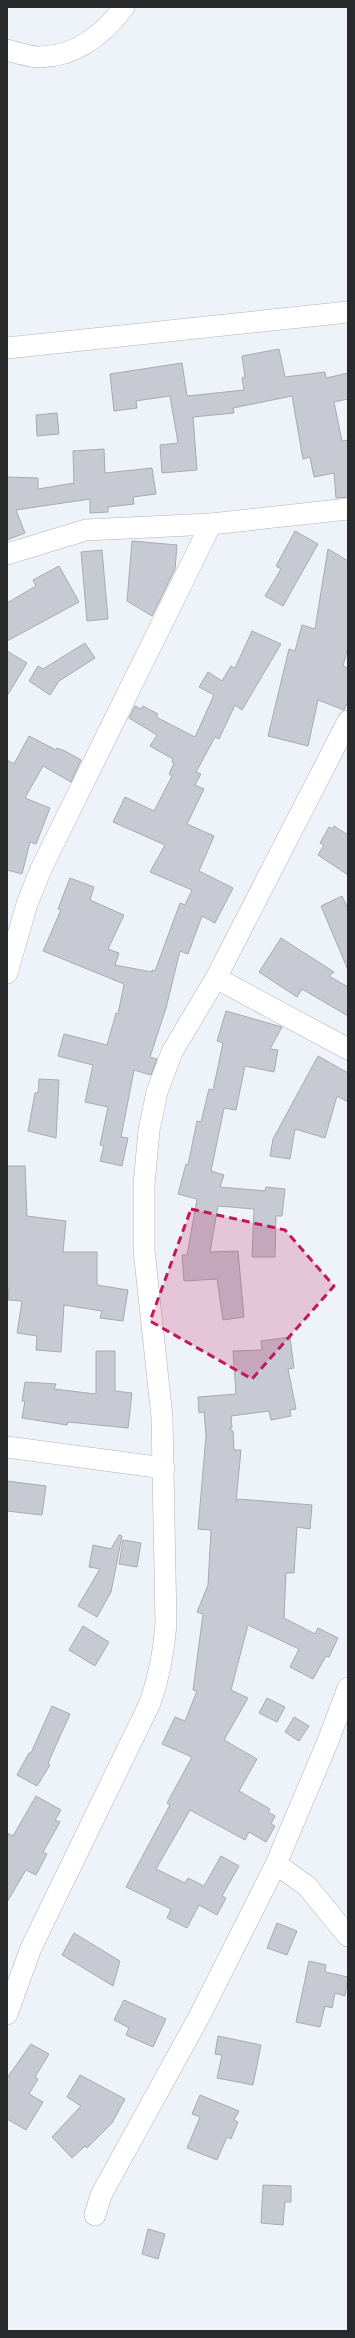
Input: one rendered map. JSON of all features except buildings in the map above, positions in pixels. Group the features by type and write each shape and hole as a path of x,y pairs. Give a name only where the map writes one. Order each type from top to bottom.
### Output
{"street":[{"path":"7,50 40,57 66,52 90,42 104,30 124,7"},
{"path":"7,348 348,312"},
{"path":"7,554 86,530 211,524 348,509"},
{"path":"7,972 28,904 41,869 211,524"},
{"path":"7,2014 31,1948 150,1703 158,1680 166,1624 164,1468 162,1417 144,1250 144,1185 150,1130 157,1092 172,1052 216,978 348,721"},
{"path":"216,978 348,1049"},
{"path":"7,1447 164,1468"},
{"path":"95,2215 104,2188 199,2017 276,1864 328,1741 348,1688"},
{"path":"276,1864 307,1886 348,1936"}],"highlighted area":[{"path":"191,1209 285,1230 334,1286 252,1379 150,1321"}]}
